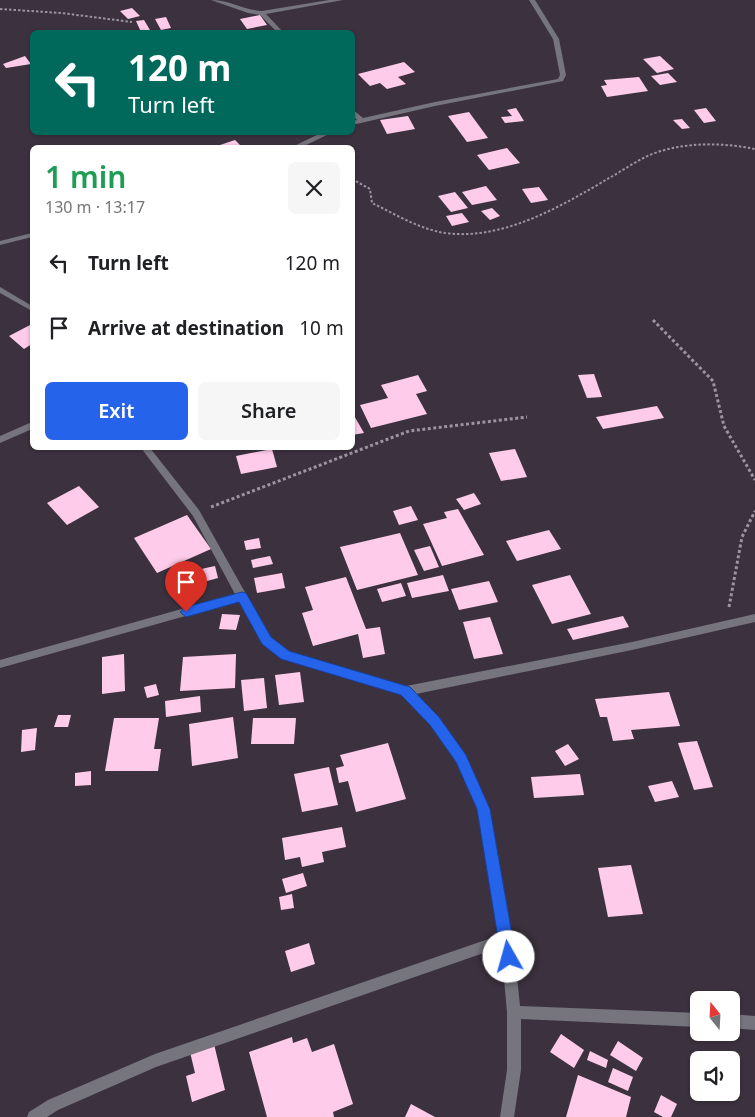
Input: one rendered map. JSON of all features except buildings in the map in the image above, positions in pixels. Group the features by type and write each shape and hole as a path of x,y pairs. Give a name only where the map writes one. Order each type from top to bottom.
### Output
{"street":[{"path":"214,0 250,12 262,13 340,0"},
{"path":"355,122 561,80 564,75 556,39 532,0"},
{"path":"262,13 278,30"},
{"path":"355,114 360,120"},
{"path":"300,145 323,135"},
{"path":"0,244 30,236"},
{"path":"0,290 30,308"},
{"path":"0,440 30,426"},
{"path":"147,450 196,513 266,640 285,655 406,691 632,646 755,618"},
{"path":"0,664 242,596"},
{"path":"406,691 435,721 461,759 483,809 507,939 514,1012 514,1070 507,1117"},
{"path":"34,1117 53,1105 155,1061 507,939"},
{"path":"514,1012 690,1020"},
{"path":"740,1022 755,1022"}],"path":[{"path":"0,9 61,13 132,22"},
{"path":"355,181 370,189 372,203 428,229 447,233 470,234 503,228 569,202 645,158 666,149 698,145 755,149"},
{"path":"653,320 713,381 724,426 755,480"},
{"path":"196,513 410,431 527,417"},
{"path":"726,624 742,537 755,511"}],"route":[{"path":"186,612 242,596 266,640 285,655 406,691 435,721 461,759 483,809 509,957"}]}
